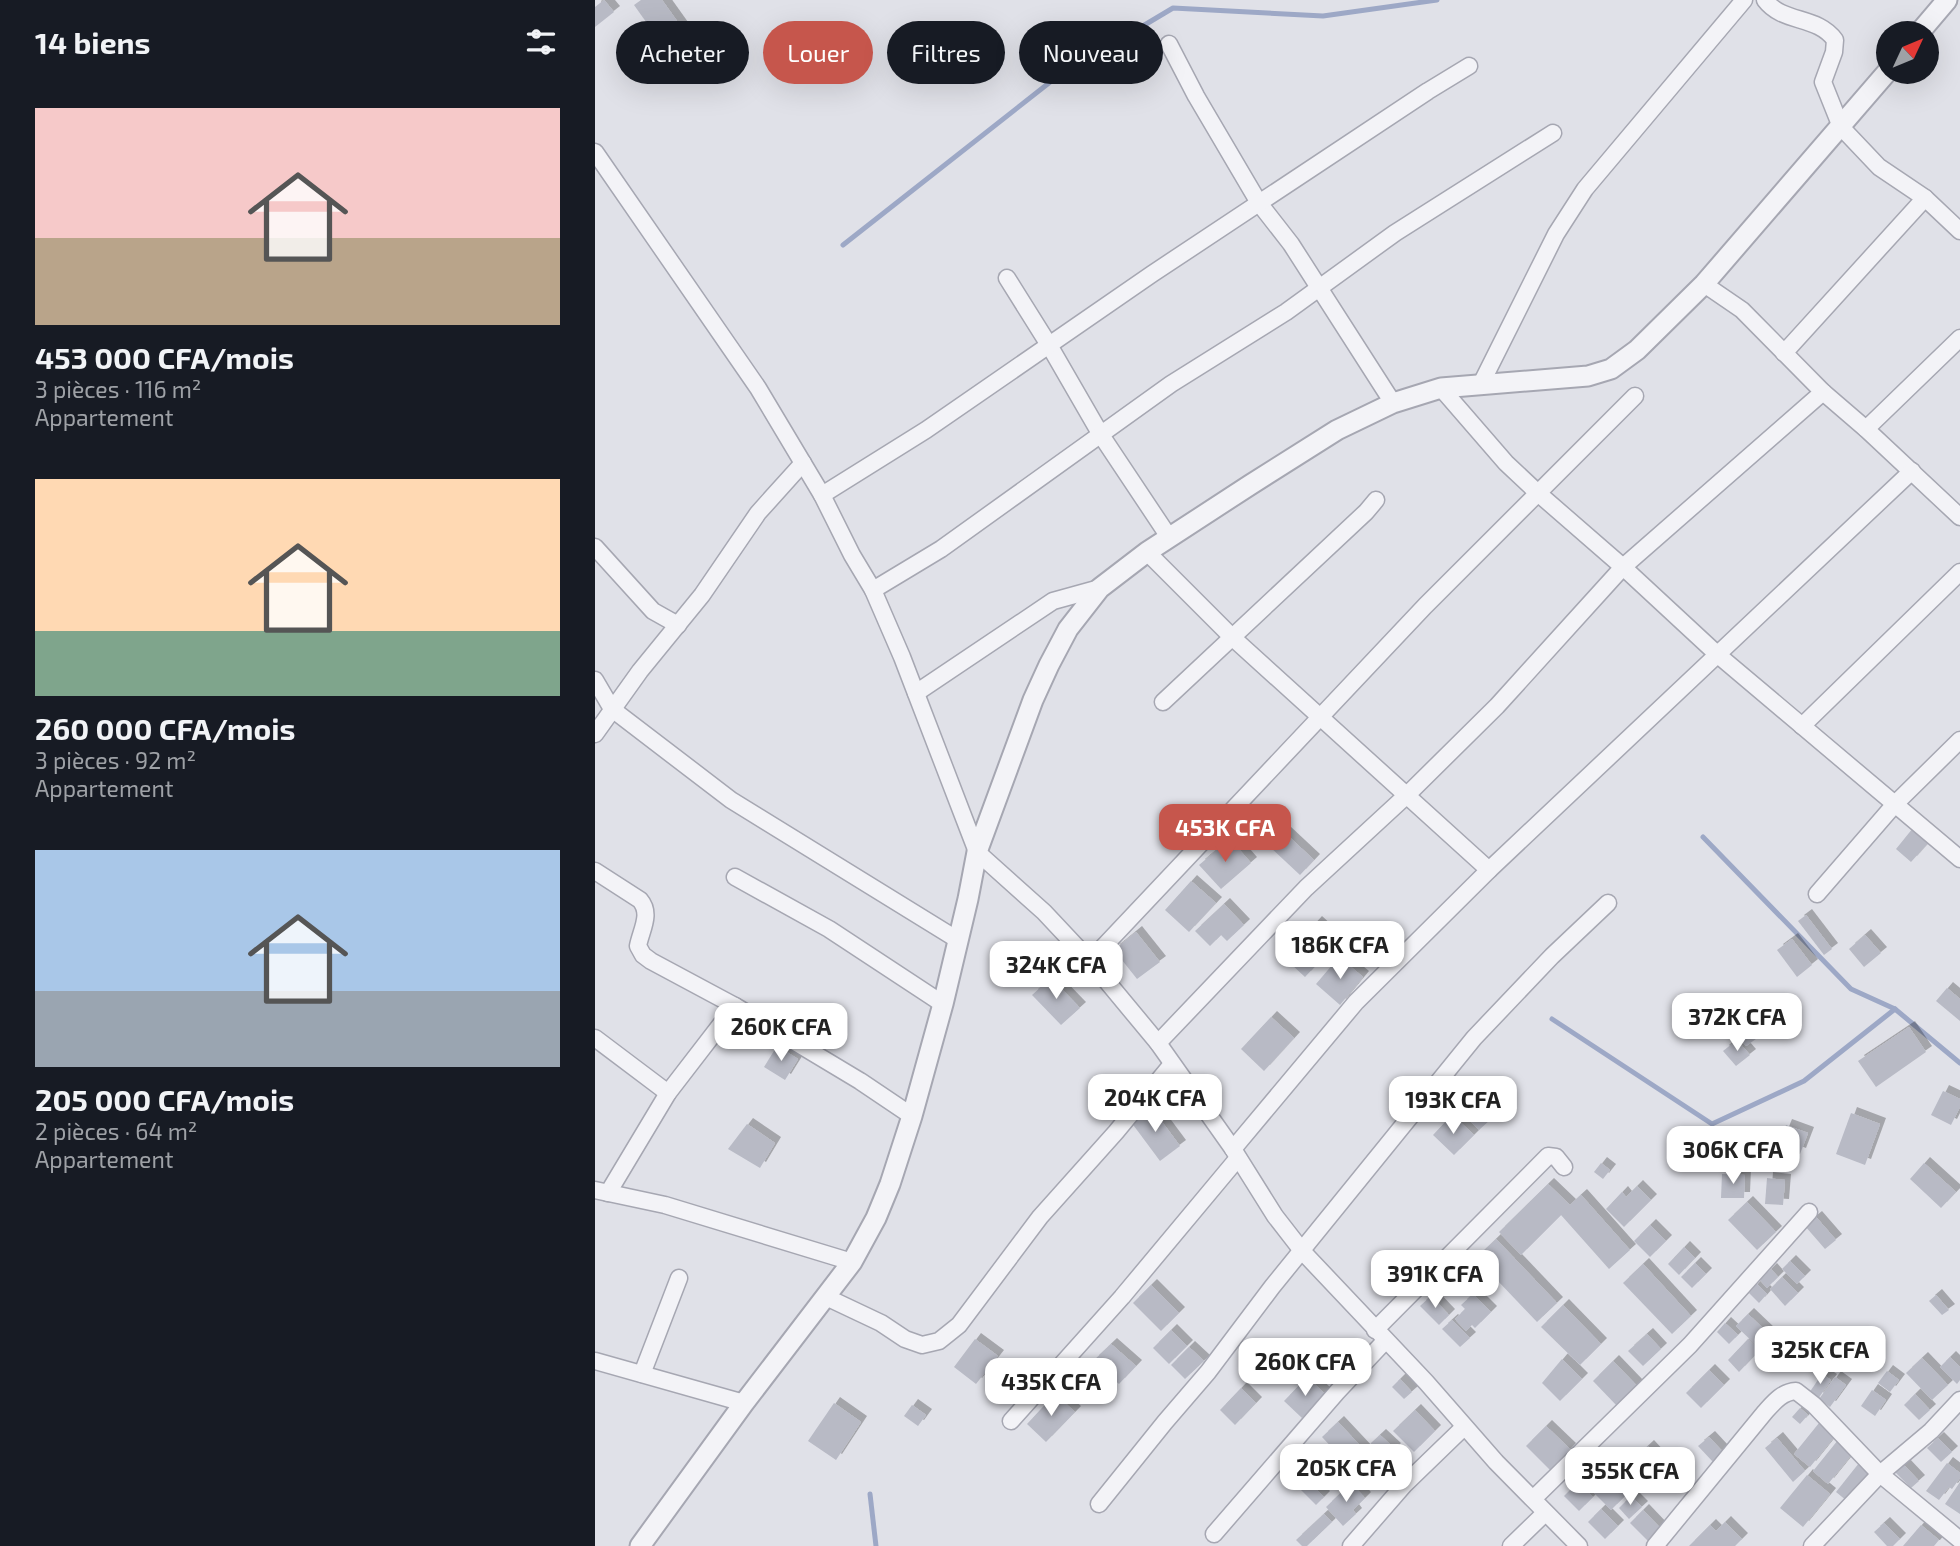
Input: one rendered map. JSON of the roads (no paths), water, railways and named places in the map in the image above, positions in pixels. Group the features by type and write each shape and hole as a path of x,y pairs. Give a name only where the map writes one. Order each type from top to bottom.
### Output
{"street":[{"path":"1481,384 1556,234 1585,189 1744,0"},
{"path":"1765,0 1770,7 1786,16 1828,30 1835,40 1823,82 1841,127 1879,167 1925,198 1960,231"},
{"path":"1929,21 1947,0"},
{"path":"1169,44 1196,96 1259,202 1291,244 1393,403"},
{"path":"821,495 926,430 1259,202 1469,66"},
{"path":"640,1546 852,1262 876,1218 912,1116 943,1004 977,852 1033,700 1049,665 1068,629 1100,588 1169,537 1338,430 1393,403 1441,388 1588,376 1611,369 1637,350 1704,284 1877,84"},
{"path":"873,590 941,549 1171,384 1226,352 1395,233 1553,133"},
{"path":"595,152 758,388 873,590 916,692 977,852 1044,912 1090,961 1158,1042 1236,1154 1275,1216 1303,1252 1426,1382 1464,1427 1579,1546"},
{"path":"1784,354 1925,198"},
{"path":"1007,278 1101,435 1169,537"},
{"path":"1704,284 1742,310 1823,392 1957,507"},
{"path":"1867,429 1960,338"},
{"path":"1441,388 1506,463 1539,494 1718,655 1960,859"},
{"path":"1158,1042 1306,888 1408,794 1497,706 1623,567 1823,392"},
{"path":"1090,961 1425,606 1635,396"},
{"path":"595,734 702,595 758,513 803,463"},
{"path":"1011,1421 1122,1297 1356,1002 1489,870 1912,471"},
{"path":"1163,702 1376,500"},
{"path":"595,547 653,611 678,625"},
{"path":"1147,552 1233,638 1489,870"},
{"path":"1802,726 1960,572"},
{"path":"916,692 1053,601 1100,588"},
{"path":"595,680 612,709 731,800 958,940"},
{"path":"1817,894 1895,804 1960,740"},
{"path":"595,871 640,900 646,907 647,913 638,946 643,955 735,1006 860,1081 912,1116"},
{"path":"735,877 829,929 943,1004"},
{"path":"1099,1504 1209,1372 1272,1287 1475,1038 1552,956 1608,904"},
{"path":"735,1006 668,1093 599,1194 665,1205 852,1262"},
{"path":"595,1038 668,1093"},
{"path":"826,1297 881,1323 905,1339 922,1345 939,1342 959,1325 1040,1217 1172,1064"},
{"path":"1214,1534 1337,1392 1380,1335 1548,1156 1556,1157 1564,1167"},
{"path":"1533,1499 1690,1345 1809,1212"},
{"path":"642,1374 679,1278"},
{"path":"595,1361 744,1404"},
{"path":"1655,1546 1765,1412 1789,1391 1796,1391 1805,1397 1880,1474 1960,1540"},
{"path":"1812,1546 1880,1474 1931,1431 1960,1400"},
{"path":"1350,1546 1404,1485 1464,1427"},
{"path":"1511,1546 1545,1513"}],"waterway":[{"path":"843,245 1054,79 1173,8 1323,16 1437,0"},
{"path":"1703,837 1851,989 1895,1009 1960,1063"},
{"path":"1552,1019 1712,1124 1804,1081 1895,1009"},
{"path":"870,1494 876,1546"}]}
